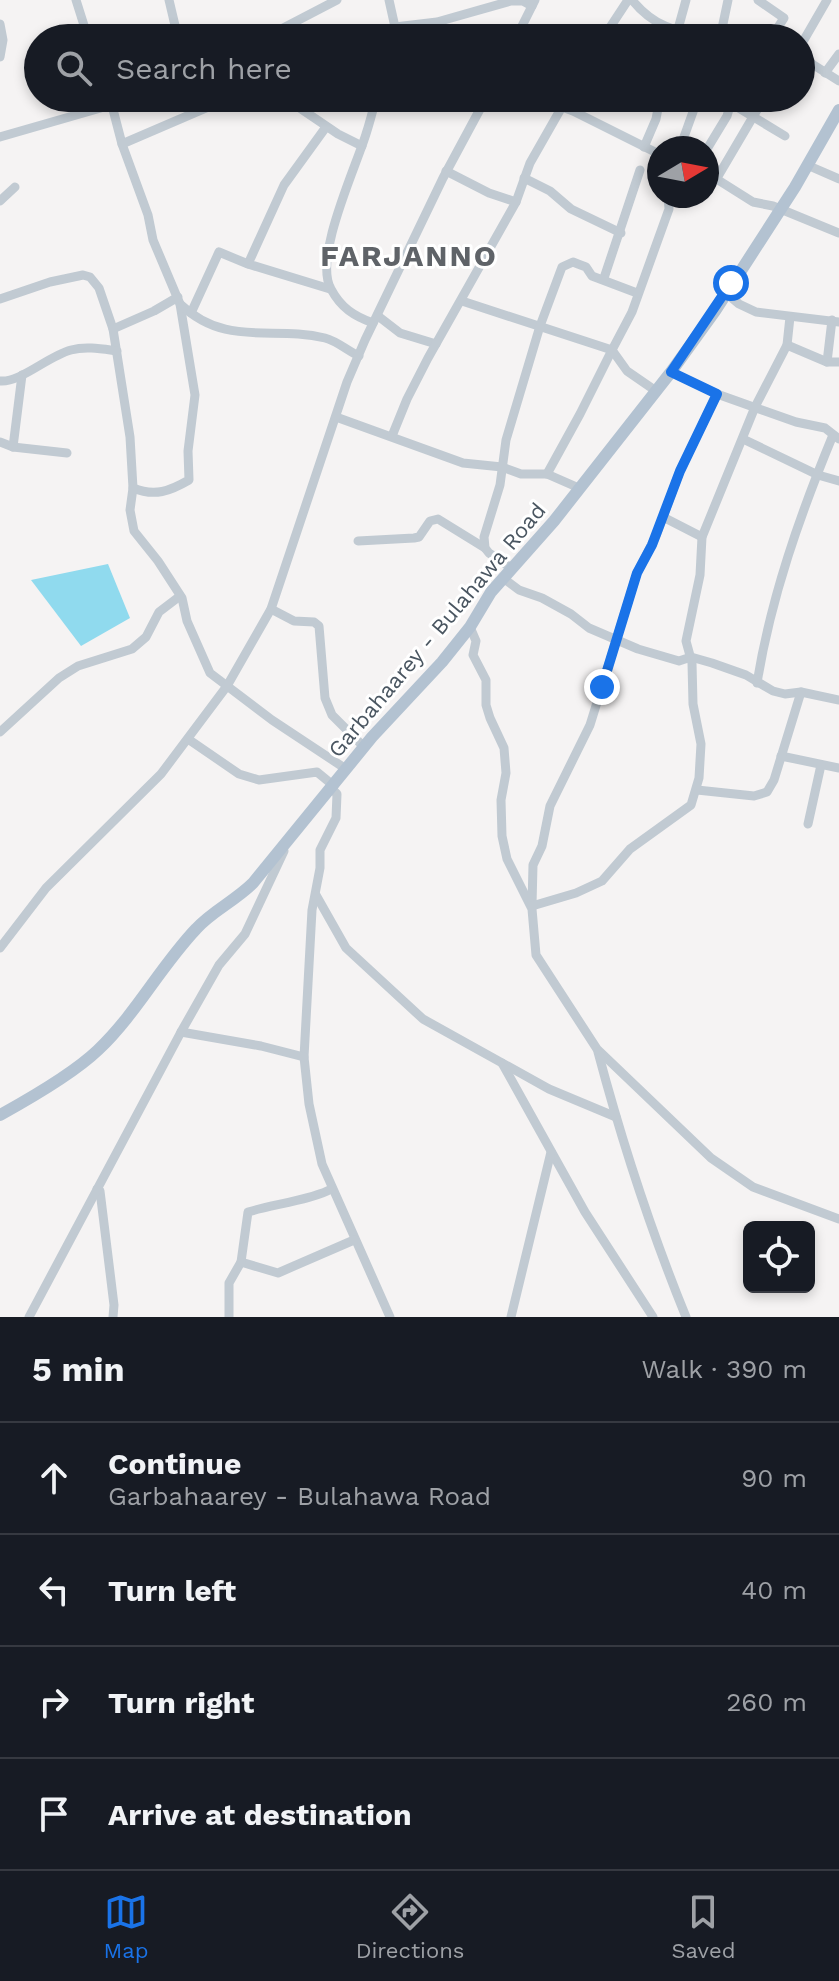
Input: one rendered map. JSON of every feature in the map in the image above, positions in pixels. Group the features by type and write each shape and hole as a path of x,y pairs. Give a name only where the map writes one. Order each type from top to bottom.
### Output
{"main road":[{"name":"Garbahaarey - Bulahawa Road","path":"0,1115 26,1101 99,1049 122,1025 194,931 239,897 333,788 364,747 422,685 470,627 482,603 554,521 671,372 726,293 839,110"}],"street":[{"path":"76,0 84,24"},
{"path":"169,0 175,24"},
{"path":"291,24 337,0"},
{"path":"389,0 398,24"},
{"path":"613,24 630,0 645,15 660,24"},
{"path":"679,24 686,0"},
{"path":"723,24 728,0"},
{"path":"758,0 784,18 781,24"},
{"path":"813,24 827,0"},
{"path":"422,24 511,1 534,3 523,24"},
{"path":"0,24 3,40 0,57"},
{"path":"825,73 839,54"},
{"path":"815,66 839,81"},
{"path":"0,137 75,112"},
{"path":"114,112 122,144 145,204 153,240 179,301 195,395 188,451 189,480 164,492 144,493 133,488"},
{"path":"122,144 196,112"},
{"path":"305,112 362,146"},
{"path":"372,112 334,225 328,256 330,289 351,314 436,344"},
{"path":"0,948 46,888 138,799 227,686 271,609 347,382 385,293 478,112"},
{"path":"392,436 407,399 436,344 516,202 524,178 558,112"},
{"path":"575,112 647,148"},
{"path":"644,147 657,112"},
{"path":"684,136 693,112"},
{"path":"715,136 727,112"},
{"path":"748,112 785,136"},
{"path":"719,165 755,112"},
{"path":"248,264 284,185 326,127"},
{"path":"807,165 839,179"},
{"path":"604,278 640,170"},
{"path":"446,171 489,193 516,202"},
{"path":"524,178 550,191 571,209 621,233"},
{"path":"719,180 753,202 838,232"},
{"path":"0,201 15,187"},
{"path":"547,474 627,322 669,208"},
{"path":"191,313 219,252 330,289"},
{"path":"485,548 484,537 500,485 506,440 540,326 562,267 573,262 586,267 592,276 637,293"},
{"path":"0,299 50,282 83,275 90,277 99,288 113,329 130,437 133,488 130,510 134,531 180,596 187,621 210,673 346,769"},
{"path":"726,293 756,312 835,321 827,362"},
{"path":"179,301 191,313 215,326 247,335 330,339 359,356"},
{"path":"113,329 179,301"},
{"path":"462,301 612,350 627,371 656,391"},
{"path":"532,908 602,881 630,849 691,805 697,790 701,744 693,704 687,635 700,575 702,537 755,407 787,345 790,317"},
{"path":"787,345 827,362 839,362"},
{"path":"0,381 14,381 52,357 72,350 87,347 117,351"},
{"path":"671,372 717,394 796,422 825,428 836,437 807,497 768,627 757,683"},
{"path":"13,447 22,375"},
{"path":"717,394 637,573 590,725 548,814 542,846 533,865 532,908 536,955 597,1049 711,1158 753,1187 839,1219"},
{"path":"336,417 463,463 502,467 521,474 547,474 579,488"},
{"path":"743,439 818,475 839,481"},
{"path":"0,442 13,447 67,453"},
{"path":"663,517 702,537"},
{"path":"358,541 419,537 430,521 438,519 485,548 519,590 552,603 589,628 638,649 679,661 691,657 746,675 785,694 801,692 839,700"},
{"path":"0,732 59,678 78,666 132,649 146,637 159,612 180,596"},
{"path":"271,609 294,621 314,622 319,626 325,698 332,715 364,747"},
{"path":"470,627 476,641 473,655 486,680 486,705 505,755 505,790 501,800 504,847 532,908"},
{"path":"697,790 763,795 774,780 801,692"},
{"path":"188,739 239,774 259,780 317,772 337,794 336,818 320,850 311,921 304,1057 316,1141 331,1189 390,1317"},
{"path":"781,756 839,768"},
{"path":"808,824 821,765"},
{"path":"29,1317 181,1032 219,965 245,934 288,840"},
{"path":"316,895 346,948 423,1019 549,1089 616,1117"},
{"path":"181,1032 304,1057"},
{"path":"597,1049 616,1117 686,1317"},
{"path":"502,1063 585,1212 653,1317"},
{"path":"511,1317 551,1152"},
{"path":"97,1189 102,1205 113,1317"},
{"path":"229,1317 229,1283 241,1262 248,1212 322,1195 331,1189"},
{"path":"241,1262 278,1273 354,1240"}],"water":[{"path":"108,564 130,618 81,646 31,580"}],"district":[{"name":"FARJANNO","path":"409,255"}],"route":[{"path":"602,687 627,598 656,536 680,471 717,394 671,372 731,283"}]}
